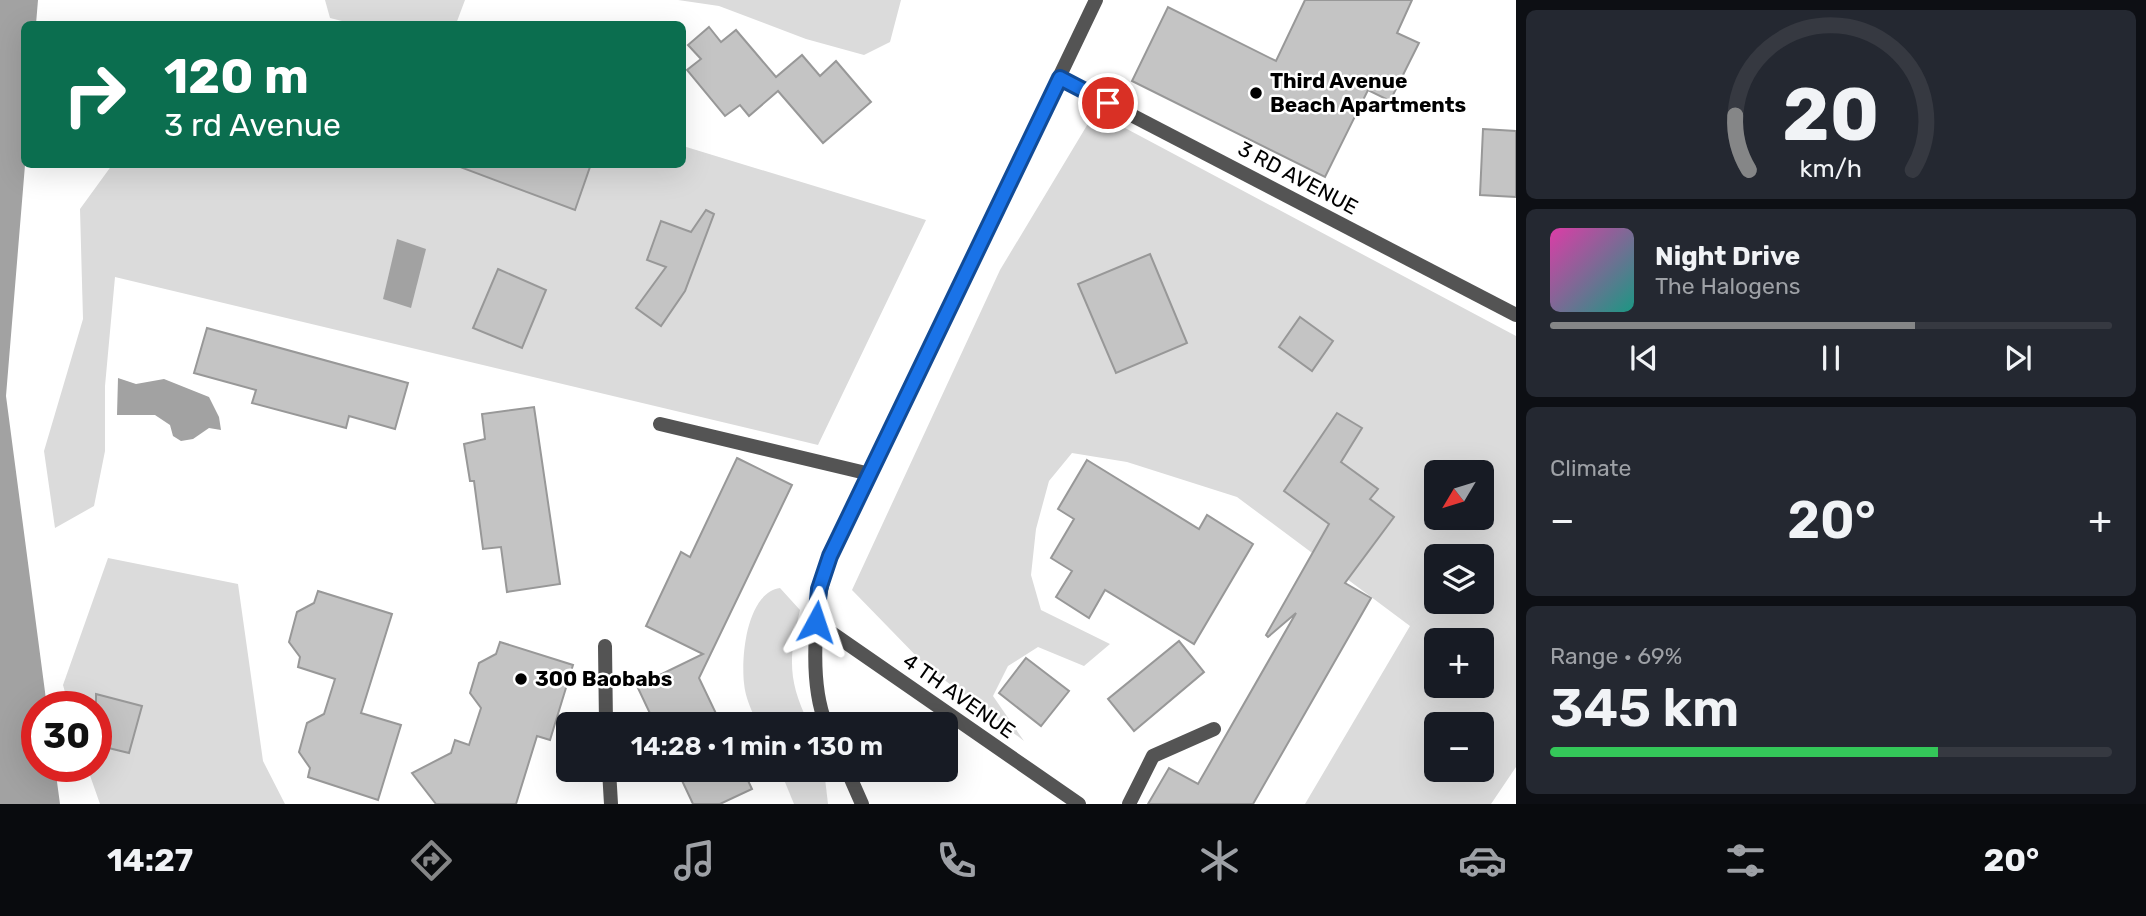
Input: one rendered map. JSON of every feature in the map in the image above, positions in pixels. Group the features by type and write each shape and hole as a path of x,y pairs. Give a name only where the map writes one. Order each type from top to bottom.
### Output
{"street":[{"path":"824,712 819,690 816,622 819,589 830,556 1096,0"},
{"name":"3 RD AVENUE","path":"1060,78 1516,315"},
{"path":"660,424 870,474"},
{"name":"4 TH AVENUE","path":"816,622 1079,804"},
{"path":"605,646 606,712"},
{"path":"1129,804 1153,756 1214,729"},
{"path":"610,782 611,804"},
{"path":"852,782 862,804"}],"shaded area":[{"path":"0,0 38,0 36,21 21,21 21,168 25,168 6,396 45,691 21,691 21,782 57,782 60,804 0,804"},
{"path":"325,0 465,0 457,21 342,21 330,18"},
{"path":"678,0 901,0 890,42 864,55 806,39 719,6"},
{"path":"1095,112 1516,336 1516,767 1491,804 1305,804 1410,626 1237,497 1127,462 1072,453 1049,481 1036,529 1031,575 1041,610 1110,644 1084,666 1038,647 1008,666 993,696 1024,741 925,665 852,590 1000,270"},
{"path":"686,147 926,220 818,445 115,277 105,386 105,451 94,506 55,528 44,451 83,319 80,209 110,168 686,168"},
{"path":"397,239 426,249 411,308 383,299"},
{"path":"118,378 136,384 164,379 209,397 219,417 221,430 209,428 193,439 181,441 173,436 170,425 155,415 117,415"},
{"path":"108,558 238,584 263,761 285,804 100,804 92,782 112,782 112,691 65,691 63,685"},
{"path":"780,588 800,610 792,668 804,712 752,712 746,694 743,671 748,627 760,601 769,592"},
{"path":"785,782 825,782 828,804 794,804"}],"building":[{"name":"Third Avenue Beach Apartments","path":"1305,0 1412,0 1397,33 1419,43 1390,101 1368,90 1325,177 1132,81 1168,7 1276,61"},
{"path":"709,27 721,42 736,30 776,77 802,55 820,76 836,61 871,102 823,143 778,91 749,116 740,105 725,116 687,70 701,59 688,45"},
{"path":"1483,129 1516,131 1516,197 1480,195"},
{"path":"463,168 590,168 575,210"},
{"path":"706,210 714,214 685,291 661,326 636,308 666,267 647,260 661,221 691,232"},
{"path":"1150,254 1187,343 1116,373 1078,284"},
{"path":"498,269 546,290 522,348 473,328"},
{"path":"1300,317 1333,341 1312,371 1279,347"},
{"path":"207,328 408,383 395,429 349,416 346,428 252,403 256,390 194,373"},
{"path":"534,407 560,584 507,592 501,547 483,549 474,481 470,481 464,444 485,439 482,414"},
{"path":"1337,413 1362,428 1341,462 1378,489 1370,499 1394,517 1345,583 1371,598 1253,804 1148,804 1169,768 1198,784 1296,613 1268,637 1266,635 1329,524 1284,491"},
{"path":"737,458 792,485 699,678 715,712 649,712 637,686 703,654 646,626 681,552 690,557"},
{"path":"1087,460 1199,529 1207,515 1253,544 1194,644 1105,590 1089,618 1056,597 1072,571 1051,558 1074,519 1058,509"},
{"path":"318,591 392,614 361,713 401,725 378,800 308,777 310,768 299,752 307,723 324,714 335,679 298,667 300,657 289,642 297,612 314,603"},
{"path":"1179,641 1204,672 1134,731 1108,699"},
{"path":"500,642 573,665 559,712 556,712 550,740 537,736 516,804 436,804 412,773 451,753 455,740 469,745 481,708 470,693 479,663 496,654"},
{"path":"1026,658 1069,691 1041,726 999,693"},
{"path":"112,698 142,706 129,753 112,749"},
{"path":"683,782 749,782 752,789 720,804 693,804"}],"place":[{"name":"Third Avenue Beach Apartments","path":"1256,93"},
{"name":"300 Baobabs","path":"521,679"}],"route":[{"path":"816,622 819,589 830,556 1060,78 1108,103"}]}
